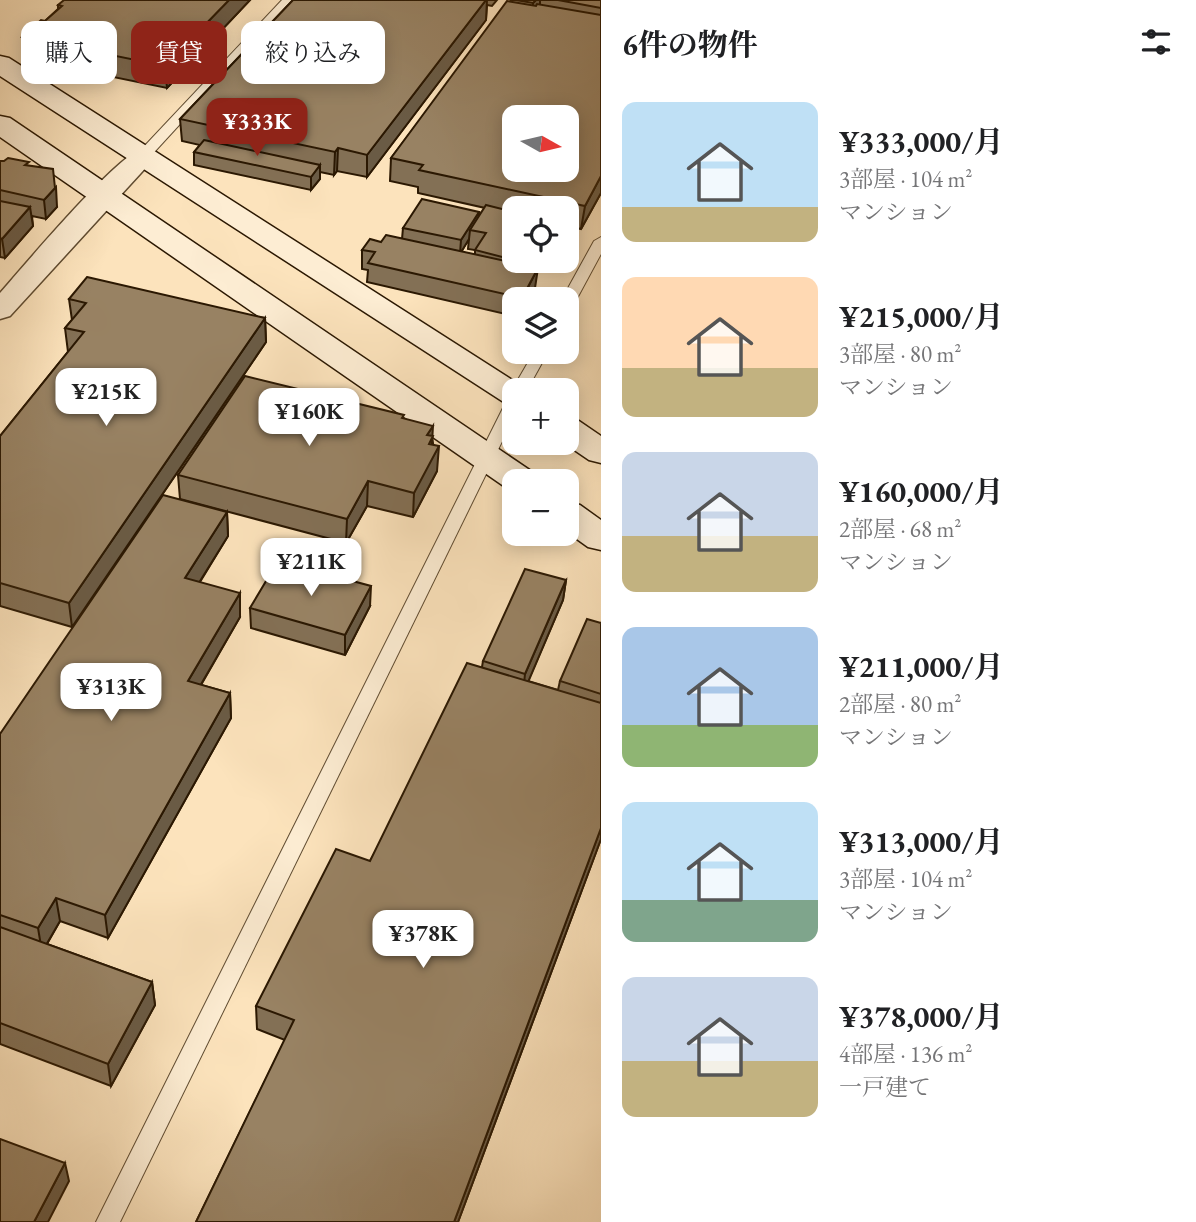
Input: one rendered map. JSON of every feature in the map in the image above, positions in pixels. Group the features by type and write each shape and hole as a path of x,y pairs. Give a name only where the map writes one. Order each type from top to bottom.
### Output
{"street":[{"path":"0,64 502,386"},
{"path":"0,124 504,469"},
{"path":"0,310 142,157"},
{"path":"579,437 601,452"},
{"path":"579,522 601,538"}],"lane":[{"path":"142,157 288,0"},
{"path":"576,287 601,241"},
{"path":"108,1222 502,429"}],"building":[{"path":"64,0 229,0 209,21 131,21 131,59 117,56 117,21 45,21 62,6 58,5"},
{"path":"293,0 486,0 367,155 338,148 335,152 180,119 213,84 227,84 227,70 241,55 241,84 385,84 385,21 273,21"},
{"path":"558,0 601,0 601,8"},
{"path":"507,1 601,15 601,176 585,206 579,205 579,196 539,196 419,170 423,165 391,158"},
{"path":"204,140 320,165 311,177 194,152"},
{"path":"8,158 29,162 25,165 53,169 55,188 44,200 0,190 0,161"},
{"path":"422,199 479,212 461,240 403,228"},
{"path":"0,201 30,207 2,239 0,238"},
{"path":"486,205 502,209 502,257 475,250 486,233 470,230"},
{"path":"386,235 502,260 502,273 535,273 528,287 502,287 502,293 368,263 375,252 362,250 370,239 381,242"},
{"path":"87,277 265,318 69,603 0,583 0,436 84,332 65,328 86,303 69,299"},
{"path":"245,376 404,415 402,418 433,426 427,435 433,436 429,444 439,446 414,493 368,481 347,519 178,475"},
{"path":"163,495 227,512 185,578 240,593 188,681 230,693 105,915 56,898 38,928 0,915 0,734"},
{"path":"278,561 371,586 345,635 250,608"},
{"path":"525,569 566,580 525,674 483,661"},
{"path":"587,619 601,623 601,694 560,681"},
{"path":"467,663 601,703 601,828 454,1222 196,1222 294,1020 256,1006 336,849 370,861"},
{"path":"0,927 152,982 108,1064 0,1023"},
{"path":"0,1139 65,1163 34,1222 0,1222"}]}
